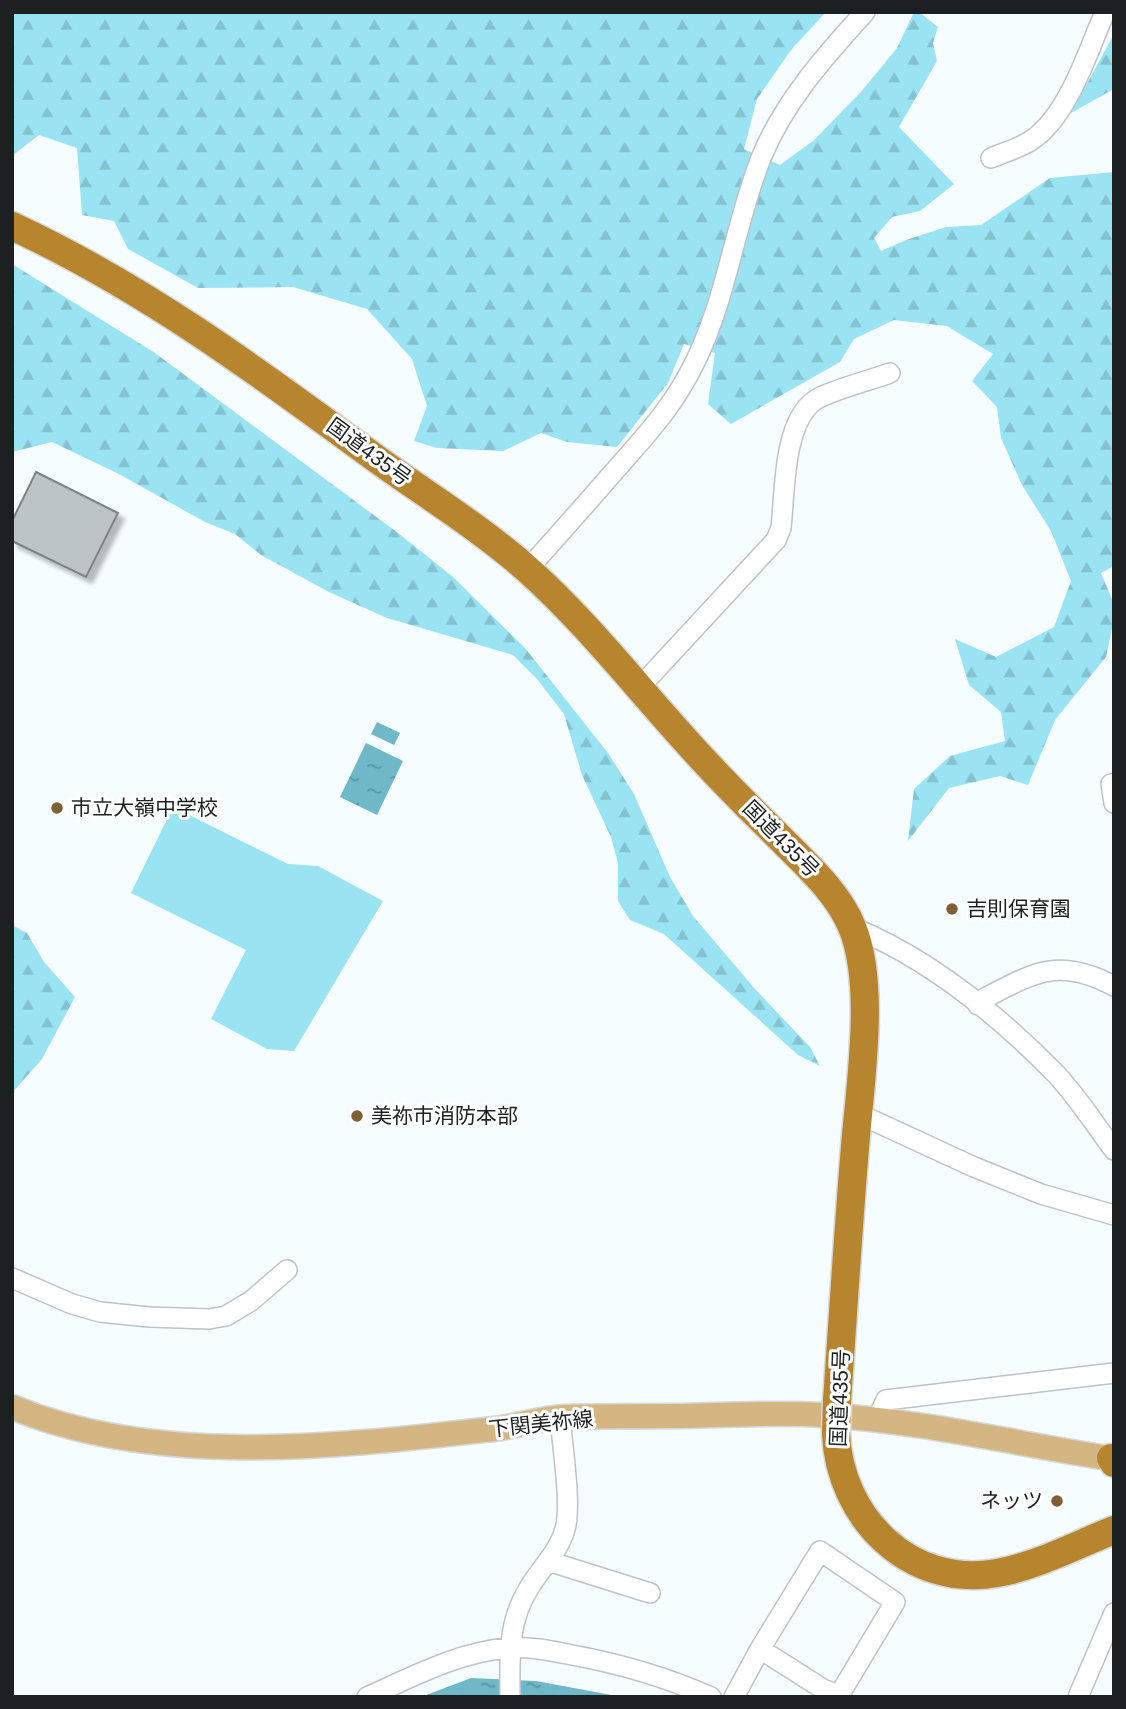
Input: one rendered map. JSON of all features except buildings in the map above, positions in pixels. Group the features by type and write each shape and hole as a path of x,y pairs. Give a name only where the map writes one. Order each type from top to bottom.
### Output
{"highway":[{"name":"国道435号","path":"12,226 142,295 228,351 463,518 527,570 640,687 709,767 820,878 838,901 852,927 862,961 864,997 859,1114 837,1401 837,1456 844,1480 863,1516 888,1544 916,1562 949,1573 995,1574 1020,1568 1114,1530"}],"main road":[{"name":"下関美祢線","path":"12,1407 40,1419 125,1438 206,1445 332,1444 496,1429 560,1417 809,1415 877,1421 1113,1460"}],"street":[{"path":"527,570 662,419 681,390 709,332 726,280 742,215 767,146 800,86 865,12"},
{"path":"991,158 1035,138 1052,120 1064,103 1105,12"},
{"path":"640,687 776,540 781,528 790,447 796,422 815,400 890,373"},
{"path":"852,927 884,940 955,985 1057,1075 1114,1150"},
{"path":"978,1005 985,998 1038,972 1074,971 1092,975 1114,986"},
{"path":"859,1114 1041,1194 1114,1215"},
{"path":"12,1278 72,1304 100,1312 209,1320 226,1316 251,1301 288,1270"},
{"path":"877,1421 886,1400 1114,1373"},
{"path":"510,1697 509,1655 514,1618 556,1550 565,1529 567,1517 560,1417"},
{"path":"734,1697 760,1649 820,1551 895,1602 841,1692 834,1694 823,1689 760,1649"},
{"path":"548,1561 650,1593"},
{"path":"1078,1697 1114,1613"},
{"path":"366,1697 435,1666 553,1651 652,1673 711,1697"}],"green space":[{"path":"12,12 826,12 791,50 757,99 744,149 780,165 813,141 860,93 897,48 914,12 919,12 938,27 933,43 937,61 899,127 954,184 920,211 892,217 874,238 881,251 946,227 981,225 1050,178 1114,172 1114,566 1101,573 1114,604 1114,619 1106,657 1055,720 1028,785 1000,776 949,788 908,841 914,789 950,756 1005,741 1001,712 969,685 955,639 996,657 1054,627 1071,581 1051,531 1022,485 1001,438 997,407 972,381 993,354 947,326 894,320 854,339 840,362 731,424 708,404 715,353 684,344 668,383 617,447 567,442 541,433 503,451 437,448 414,441 427,406 412,359 367,309 293,287 198,288 128,249 114,221 82,215 77,148 39,135 12,156"},
{"path":"1114,34 1114,89 1071,113"},
{"path":"12,264 155,353 398,533 453,577 525,648 608,753 634,794 670,877 693,916 755,989 810,1047 820,1066 798,1055 664,934 630,920 618,901 618,863 611,837 582,775 564,714 537,679 513,655 387,618 329,592 261,555 235,534 205,522 117,473 52,442 12,452"},
{"path":"173,807 288,864 318,866 383,901 294,1051 267,1049 211,1019 246,950 131,893"},
{"path":"12,925 27,933 44,962 75,997 42,1059 12,1093"}],"water":[{"path":"377,722 400,733 394,745 371,734"},
{"path":"366,743 403,761 377,815 340,797"},
{"path":"471,1678 536,1681 622,1697 421,1697"}],"place":[{"name":"市立大嶺中学校","path":"57,808"},
{"name":"吉則保育園","path":"952,909"},
{"name":"美祢市消防本部","path":"357,1116"},
{"name":"ネッツ","path":"1057,1501"}]}
